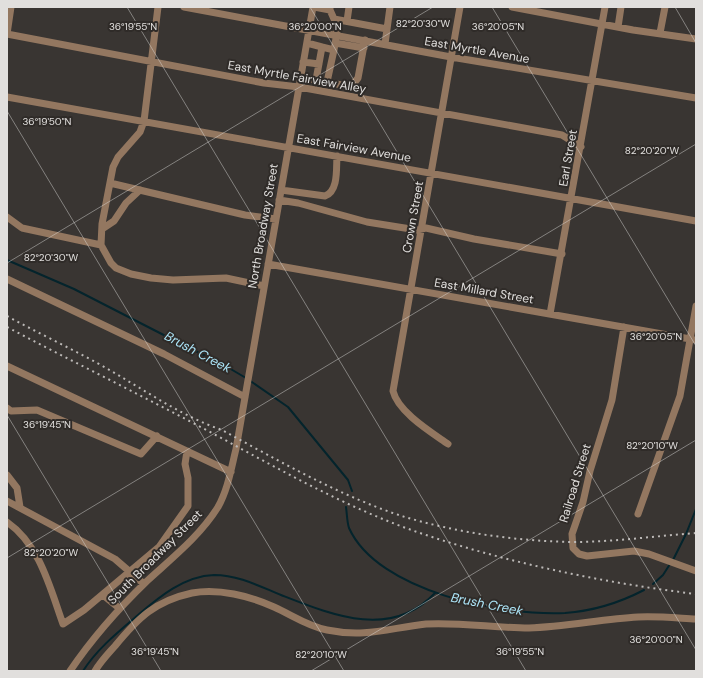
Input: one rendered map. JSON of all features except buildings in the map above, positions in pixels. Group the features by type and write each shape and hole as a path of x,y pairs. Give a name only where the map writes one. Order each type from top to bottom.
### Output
{"street":[{"path":"7,34 11,7"},
{"path":"158,7 144,121 140,132 118,157 113,167 102,229 101,245 111,263 116,268 131,274 173,280 226,278 264,286"},
{"name":"East Myrtle Avenue","path":"184,7 309,29 451,57 592,82 696,98"},
{"path":"314,7 330,9 334,19 387,29"},
{"name":"North Broadway Street","path":"236,449 300,78 314,7"},
{"path":"325,92 337,35 349,7"},
{"path":"385,44 390,7"},
{"name":"Crown Street","path":"448,444 411,416 402,406 394,394 394,383 460,7"},
{"path":"512,7 618,27 696,39"},
{"name":"Earl Street","path":"550,314 572,199 605,7"},
{"path":"618,27 621,7"},
{"path":"660,33 664,7"},
{"name":"East Myrtle Fairview Alley","path":"7,34 264,83 299,87 562,135 581,146"},
{"path":"300,78 351,87 358,78 365,40"},
{"path":"307,43 322,47 364,48"},
{"path":"316,80 322,47"},
{"path":"303,62 319,64"},
{"name":"East Fairview Avenue","path":"7,97 696,221"},
{"path":"281,190 325,196 328,195 334,186 337,156"},
{"path":"110,183 245,215 276,219"},
{"path":"102,229 114,221 126,203 140,190"},
{"path":"279,200 298,203 367,222 416,230 422,228 562,254"},
{"path":"7,217 22,228 101,245"},
{"name":"East Millard Street","path":"268,264 693,340"},
{"path":"7,279 245,394"},
{"path":"638,514 680,396 693,340 696,306"},
{"name":"Railroad Street","path":"624,327 612,400 590,471 583,502 572,534 573,548 579,554 587,556 634,551 678,564 693,566"},
{"path":"7,366 231,472"},
{"path":"7,408 11,410 37,410 141,454 157,436"},
{"name":"South Broadway Street","path":"70,671 90,641 119,608 191,540 211,517 226,488 236,449"},
{"path":"7,522 19,531 36,554 63,624 84,610 159,547 188,506 188,478 185,464 187,451"},
{"path":"7,475 17,488 20,507"},
{"path":"7,501 115,559 144,584"},
{"path":"693,566 696,571"},
{"path":"95,671 102,658 114,647 128,629 148,611 169,599 211,590 228,593 273,606 311,626 346,633 365,634 426,624 529,628 640,617 696,620"},
{"path":"103,594 119,608"}],"waterway":[{"name":"Brush Creek","path":"7,260 74,289 217,361 246,378"},
{"name":"Brush Creek","path":"249,380 288,407 348,480 352,491"},
{"name":"Brush Creek","path":"346,507 349,528 364,550 386,569 414,584 445,596 509,610 539,613 565,613 606,606 644,590"},
{"name":"Brush Creek","path":"673,560 696,509"},
{"name":"Brush Creek","path":"653,584 663,575 670,564"},
{"path":"83,671 108,641 155,601 182,583 203,576 223,575 240,579 320,610 341,616 361,619 380,620 400,616 418,607 435,593"}],"railway":[{"path":"7,316 95,362 184,413 222,430 335,489 359,500 405,517 467,532 530,540 572,542 603,541 696,533"},
{"path":"7,327 305,483 353,506 401,526 426,535 526,564 594,578 696,594"}]}
